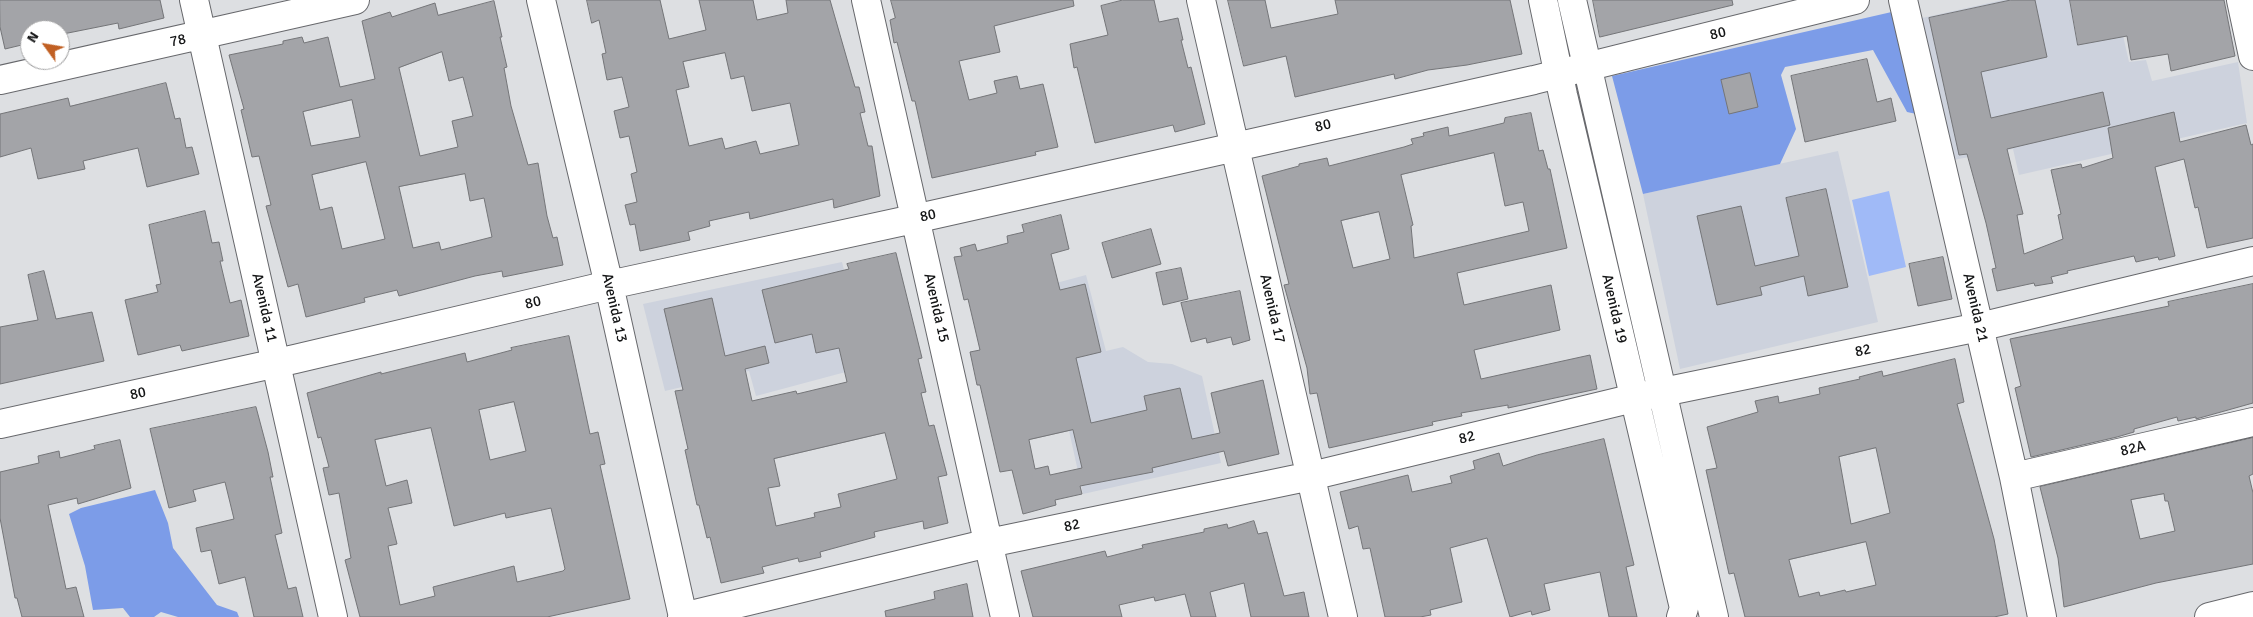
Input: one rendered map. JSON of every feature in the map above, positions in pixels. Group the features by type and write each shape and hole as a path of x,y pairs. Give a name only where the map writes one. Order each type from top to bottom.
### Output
{"street":[{"name":"Avenida 11","path":"194,0 333,617"},
{"name":"78","path":"0,80 355,0"},
{"name":"Avenida 13","path":"541,0 610,285 683,617"},
{"name":"Avenida 15","path":"866,0 1005,617"},
{"name":"Avenida 17","path":"1201,0 1344,617"},
{"name":"Avenida 19","path":"1543,0 1684,614"},
{"name":"Avenida 19","path":"1572,0 1714,617"},
{"name":"80","path":"0,424 1588,66 1855,0"},
{"name":"Avenida 21","path":"1903,0 2014,477 2042,617"},
{"path":"2241,0 2253,56"},
{"name":"82","path":"683,617 989,543 1311,476 1634,398 1979,327 2253,261"},
{"name":"82A","path":"2014,477 2253,422"},
{"path":"2209,617 2253,606"}],"shaded area":[{"path":"2003,0 2115,0 2129,62 2146,60 2152,81 2238,62 2247,123 2019,175 2013,149 1953,160 1922,18"},
{"path":"1896,11 1921,115 1907,112 1873,50 1785,67 1781,75 1796,129 1780,164 1643,194 1612,76"},
{"path":"1583,105 1644,366 1638,367 1577,106"},
{"path":"1838,151 1878,322 1680,369 1643,194"},
{"path":"1889,191 1906,267 1869,276 1852,200"},
{"path":"842,262 868,366 756,396 749,371 665,391 643,304"},
{"path":"1086,275 1106,351 1123,347 1148,362 1172,364 1202,376 1221,463 1083,494 1056,372 1045,286"},
{"path":"155,490 168,523 173,548 217,605 237,612 239,617 178,617 161,612 154,617 130,617 123,608 93,610 85,566 69,514 81,508"}],"building":[{"path":"0,0 160,0 164,18 119,29 118,23 70,33 70,20 20,20 20,45 5,49 0,27"},
{"path":"587,0 660,0 669,39 706,30 699,0 753,0 757,20 788,13 786,0 830,0 855,87 859,87 865,112 860,113 868,146 872,146 880,196 834,208 833,199 750,219 749,212 709,221 710,226 688,232 690,240 640,251 635,224 630,225 625,205 637,202 631,174 637,172 629,136 620,138 614,111 629,107 622,77 607,80 602,54 606,53 599,20 592,23","holes":["725,53 731,79 744,76 752,111 790,103 799,145 760,154 756,141 725,149 722,138 689,146 676,90 689,87 683,62"]},
{"path":"891,0 1073,0 1074,6 994,26 1000,52 959,61 969,100 997,93 994,81 1017,76 1020,89 1043,84 1058,147 1035,152 1036,155 932,178 915,101 912,101 897,42 894,43 890,20 895,18"},
{"path":"1123,0 1154,0 1159,22 1178,18 1188,68 1191,67 1205,124 1175,132 1173,125 1095,143 1077,67 1074,68 1070,44 1108,35 1101,6"},
{"path":"1228,0 1265,0 1271,28 1338,14 1335,0 1510,0 1522,54 1467,65 1428,70 1395,79 1394,74 1295,97 1286,56 1244,66"},
{"path":"1593,0 1732,0 1733,5 1600,37"},
{"path":"2011,0 2035,0 2047,57 1981,72 1991,118 2103,92 2110,125 2007,149 2023,214 2017,215 2024,254 2063,239 2058,215 2061,214 2051,170 2081,164 2082,168 2113,158 2108,128 2174,112 2180,142 2246,125 2251,145 2253,144 2253,238 2207,248 2198,207 2195,208 2184,159 2155,167 2175,256 2159,260 2158,257 2136,262 2134,256 2067,271 2068,273 2051,277 2053,283 2035,286 2034,283 1997,291 1992,269 1996,268 1986,223 1967,154 1959,155 1929,18"},
{"path":"2070,0 2224,0 2235,56 2171,71 2168,54 2131,60 2127,36 2078,45"},
{"path":"494,1 507,67 504,68 511,106 528,165 538,163 547,216 553,238 557,237 563,265 503,277 502,271 475,276 399,296 397,290 364,298 365,302 306,317 298,284 288,287 266,206 271,205 259,156 252,157 241,110 244,109 229,55 283,44 283,41 302,37 304,43 328,37 340,87 375,79 362,21 390,12 392,17 435,3 438,15","holes":["442,52 449,81 463,77 473,116 452,121 458,147 420,156 399,68","352,100 360,137 311,146 303,112","366,162 385,239 342,249 332,207 320,210 312,175","465,174 470,201 484,198 492,237 441,250 439,242 413,248 399,187"]},
{"path":"1867,59 1877,102 1891,98 1896,121 1805,142 1791,76"},
{"path":"1750,73 1758,107 1729,114 1721,80"},
{"path":"166,83 175,119 180,118 186,148 192,147 199,174 147,187 138,148 83,161 85,169 38,179 31,148 0,157 0,114 68,98 70,106"},
{"path":"1531,113 1539,151 1543,150 1548,169 1550,169 1567,248 1457,273 1464,305 1551,285 1560,330 1474,350 1481,379 1590,355 1597,389 1508,408 1508,405 1461,413 1462,416 1432,422 1433,425 1329,448 1317,393 1310,394 1307,368 1284,285 1289,284 1262,176 1299,166 1299,164 1327,158 1329,166 1413,144 1411,139 1424,136 1423,133 1448,127 1449,136 1504,123 1505,118","holes":["1494,153 1505,206 1523,202 1529,231 1414,258 1411,226 1413,225 1401,175","1379,212 1390,259 1353,268 1341,221"]},
{"path":"1826,189 1848,287 1808,296 1804,276 1760,287 1762,295 1717,305 1697,216 1741,206 1755,266 1799,256 1786,198"},
{"path":"205,211 212,243 219,242 223,261 220,261 230,303 241,300 249,336 182,351 180,345 138,355 125,300 158,292 156,285 161,284 149,225"},
{"path":"1061,215 1069,249 1051,254 1060,290 1085,284 1101,352 1076,358 1091,423 1147,410 1144,396 1180,388 1192,439 1220,433 1211,393 1263,380 1279,454 1228,466 1224,451 1152,468 1153,472 1080,486 1082,494 1055,500 1056,505 1023,514 1012,470 1000,472 980,385 977,385 970,352 980,350 968,299 964,300 954,257 962,256 960,248 975,244 977,251 1008,243 1007,236 1024,232 1022,225","holes":["1073,430 1082,468 1050,475 1048,466 1035,469 1029,440"]},
{"path":"1151,229 1161,264 1112,278 1102,243"},
{"path":"896,253 922,358 918,359 926,392 921,393 929,426 934,425 947,475 938,477 948,523 924,529 923,521 874,532 875,537 820,552 821,557 799,562 798,558 762,567 764,573 721,583 710,537 707,538 699,505 697,505 685,450 688,449 675,391 683,390 664,309 712,298 725,356 765,346 769,363 745,369 752,401 796,391 797,394 847,382 839,348 816,353 812,334 775,343 762,290 849,269 847,264","holes":["885,433 897,479 838,494 841,507 814,513 815,517 776,526 768,488 780,486 774,459"]},
{"path":"1943,257 1952,299 1918,306 1909,264"},
{"path":"1181,268 1188,299 1163,305 1156,273"},
{"path":"44,271 56,319 92,312 104,361 0,384 0,327 38,320 28,275"},
{"path":"2253,284 2253,403 2196,419 2196,417 2178,421 2177,417 2134,429 2134,432 2117,437 2031,457 2015,388 2021,386 2010,339 2169,306 2168,302"},
{"path":"1240,291 1250,340 1233,345 1231,337 1207,343 1206,338 1191,342 1181,303"},
{"path":"569,336 590,434 598,432 605,464 600,465 630,599 547,617 360,617 345,560 351,558 339,493 329,495 323,468 329,467 321,437 318,438 307,393 381,372 381,374 465,353 467,362 512,350 511,348","holes":["514,402 526,451 490,460 479,410","431,428 454,526 505,513 506,518 551,508 565,569 563,571 517,582 514,566 433,587 435,596 400,605 388,546 397,544 388,508 412,503 407,480 386,486 375,440"]},
{"path":"1955,359 1964,402 1957,404 1994,539 2008,614 1994,617 1745,617 1734,573 1729,574 1706,470 1717,468 1707,427 1758,412 1755,401 1778,396 1779,403 1820,394 1819,388 1860,379 1859,377 1882,371 1883,376","holes":["1876,448 1890,513 1851,524 1839,457","1866,542 1876,585 1846,592 1845,590 1820,596 1819,592 1799,597 1789,560"]},
{"path":"256,407 268,452 273,477 270,477 282,533 275,535 288,589 296,587 303,617 254,617 245,577 219,584 211,550 201,552 196,528 234,519 225,482 193,490 196,501 169,508 150,429"},
{"path":"2253,438 2253,474 2249,476 2253,493 2253,564 2156,583 2064,607 2058,558 2040,487","holes":["2164,494 2165,501 2168,501 2175,531 2140,539 2131,500"]},
{"path":"1604,439 1634,565 1626,567 1637,617 1609,617 1600,572 1544,584 1550,610 1532,615 1531,611 1510,617 1487,538 1450,548 1462,602 1430,610 1431,615 1420,617 1385,617 1370,548 1363,549 1358,526 1349,529 1340,492 1408,475 1412,492 1452,483 1450,476 1475,469 1473,461 1499,453 1503,466 1537,455"},
{"path":"120,440 131,488 78,504 77,498 48,505 66,589 76,587 84,617 22,617 17,598 15,598 0,518 0,472 39,463 38,456 59,451 60,458 95,449 94,446"},
{"path":"1254,521 1258,534 1267,532 1284,596 1304,592 1309,617 1251,617 1244,583 1210,592 1216,617 1191,617 1185,594 1155,601 1154,597 1119,605 1122,617 1033,617 1021,571 1105,551 1107,557 1143,548 1142,545 1204,532 1204,529 1227,524 1228,528"},
{"path":"967,584 973,617 886,617 885,611 935,599 934,592"}]}
